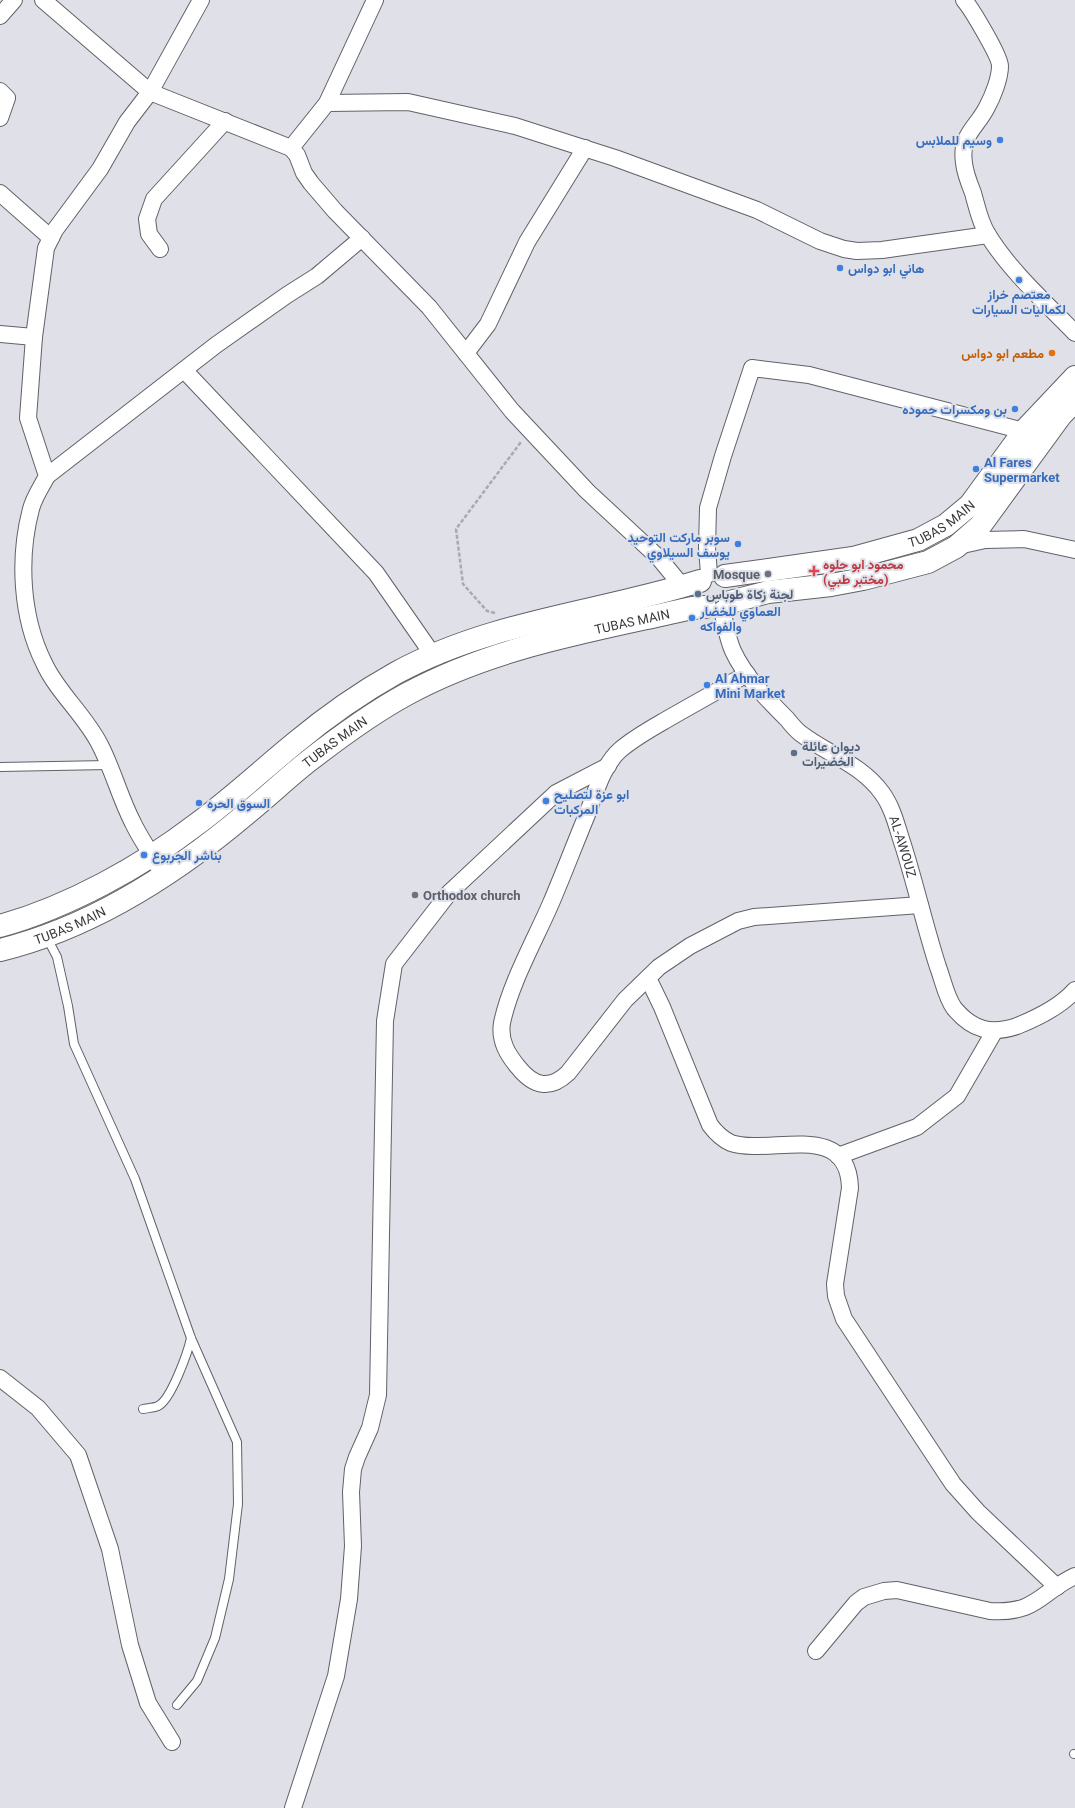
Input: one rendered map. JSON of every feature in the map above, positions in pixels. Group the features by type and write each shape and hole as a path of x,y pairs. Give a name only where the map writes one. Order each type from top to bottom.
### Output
{"main road":[{"name":"TUBAS MAIN","path":"0,926 36,914 96,888 152,855 196,825 296,742 360,695 396,673 433,655 467,641 511,627 704,579 853,558 918,540 946,525 970,505 1024,431 1075,377"},
{"name":"TUBAS MAIN","path":"0,950 46,936 106,909 162,876 206,847 306,763 370,716 406,694 441,677 477,662 521,648 692,608 719,606 768,592 831,585 863,579 928,562 956,547 980,526 1061,415 1075,401"},
{"path":"704,579 730,580 734,591 719,606 698,598 696,592 704,579"}],"street":[{"path":"0,16 14,0"},
{"path":"43,0 150,92 291,148 297,155 304,173 310,183 429,306 512,411 587,491 659,558 704,579 707,548 708,508 752,368 809,375 1024,431"},
{"path":"47,476 28,418 34,337 46,248 55,230 100,169 127,122 150,92 201,0"},
{"path":"291,148 327,103 375,0"},
{"path":"964,0 973,12 982,31 991,43 1000,65 996,84 987,107 970,130 964,145 964,163 968,178 988,235 1010,265 1075,333"},
{"path":"0,90 7,98 0,118"},
{"path":"327,103 408,102 515,126 585,148 757,210 820,241 844,249 857,251 882,250 988,235"},
{"path":"160,249 149,234 147,218 154,199 225,121"},
{"path":"466,353 488,324 527,242 585,148"},
{"path":"0,193 51,238"},
{"path":"162,876 152,855 133,824 101,745 82,714 58,687 44,663 29,621 23,588 23,554 31,508 47,476 184,370 287,295 317,276 362,238"},
{"path":"0,334 34,337"},
{"path":"184,370 376,573 433,655"},
{"path":"956,547 985,540 1024,539 1075,550"},
{"name":"AL-AWOUZ","path":"719,606 733,650 747,674 775,708 799,732 860,770 883,794 893,813 913,877 925,928 953,1006 972,1025 994,1032"},
{"path":"747,674 648,730 620,750 608,766 598,785 551,903 511,994 502,1024 503,1039 507,1054 520,1071 537,1083 549,1085 559,1081 568,1073 625,1000 659,967 690,946 746,918 920,905"},
{"path":"293,1808 336,1676 350,1598 353,1546 351,1492 353,1469 370,1428 378,1395 385,1021 394,964 449,893 545,803 556,793 608,766"},
{"path":"648,978 662,1007 710,1126 715,1133 724,1140 741,1144 816,1144 826,1148 838,1156 846,1166 850,1176 850,1188 835,1284 836,1296 844,1319 953,1484 978,1512 1057,1587"},
{"path":"838,1156 917,1127 957,1096 994,1032 1033,1020 1069,996 1075,990"},
{"path":"0,1378 38,1408 78,1455 110,1549 130,1645 148,1703 172,1742"},
{"path":"816,1651 856,1603 879,1592 896,1590 990,1611 1004,1612 1025,1608 1034,1604 1075,1576"}],"lane":[{"path":"0,767 108,765"},
{"path":"46,936 57,956 68,1006 74,1044 135,1179 191,1338 237,1442 238,1504 229,1578 215,1638 197,1682 177,1705"},
{"path":"143,1409 159,1406 168,1395 186,1357 191,1338"}],"path":[{"path":"511,627 502,615 487,611 463,584 456,529 530,430"}],"place":[{"name":"وسيم للملابس","path":"1000,140"},
{"name":"هاني ابو دواس","path":"840,268"},
{"name":"معتصم خراز لكماليات السيارات","path":"1019,280"},
{"name":"مطعم ابو دواس","path":"1052,353"},
{"name":"بن ومكسرات حموده","path":"1015,409"},
{"name":"Al Fares Supermarket","path":"976,469"},
{"name":"سوبر ماركت التوحيد يوسف السيلاوي","path":"738,544"},
{"name":"محمود ابو حلوه (مختبر طبي)","path":"814,571"},
{"name":"Mosque","path":"768,574"},
{"name":"لجنة زكاة طوباس","path":"698,594"},
{"name":"العماوي للخضار والفواكه","path":"692,618"},
{"name":"Al Ahmar Mini Market","path":"707,685"},
{"name":"ديوان عائلة الخضيرات","path":"794,753"},
{"name":"ابو عزة لتصليح المركبات","path":"546,801"},
{"name":"السوق الحره","path":"199,803"},
{"name":"بناشر الجربوع","path":"144,855"},
{"name":"Orthodox church","path":"415,895"}]}
